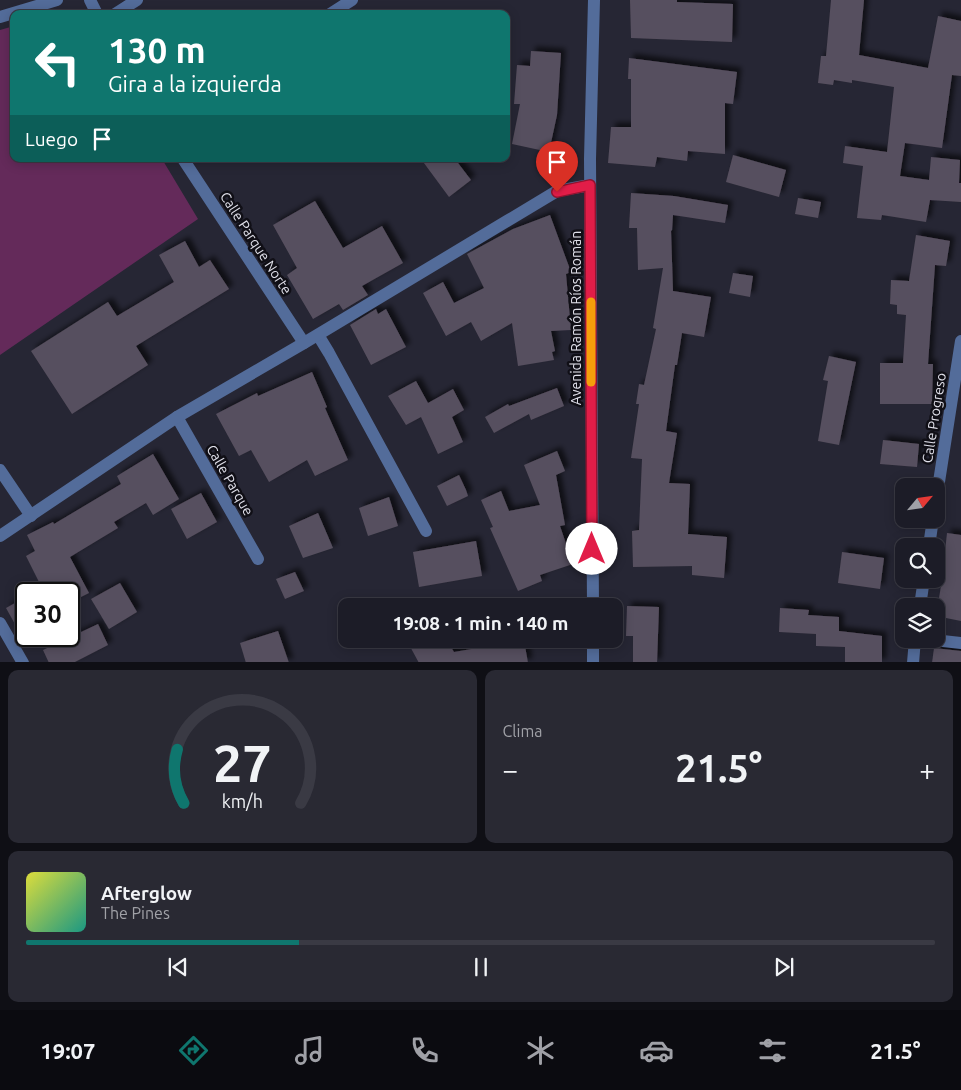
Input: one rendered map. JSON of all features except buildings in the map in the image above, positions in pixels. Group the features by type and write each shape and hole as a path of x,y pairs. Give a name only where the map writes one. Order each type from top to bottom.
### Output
{"street":[{"path":"23,10 57,0"},
{"path":"121,10 137,0"},
{"path":"336,10 352,0"},
{"name":"Avenida Ramón Ríos Román","path":"593,598 590,185 594,0"},
{"name":"Calle Parque Norte","path":"185,162 304,343"},
{"path":"0,536 177,417 557,192 590,185"},
{"path":"318,334 426,531"},
{"name":"Calle Progreso","path":"940,478 961,341"},
{"name":"Calle Parque","path":"177,417 258,559"},
{"path":"948,427 961,429"},
{"path":"0,470 31,516"},
{"path":"0,623 23,662"},
{"path":"945,641 961,643"},
{"path":"593,648 593,662"},
{"path":"913,662 914,648"}],"shaded area":[{"path":"10,27 10,162 164,162 198,219 0,355 0,30"}],"slow traffic":[{"path":"591,302 591,382"}],"route":[{"path":"557,192 590,185 592,549"}]}
